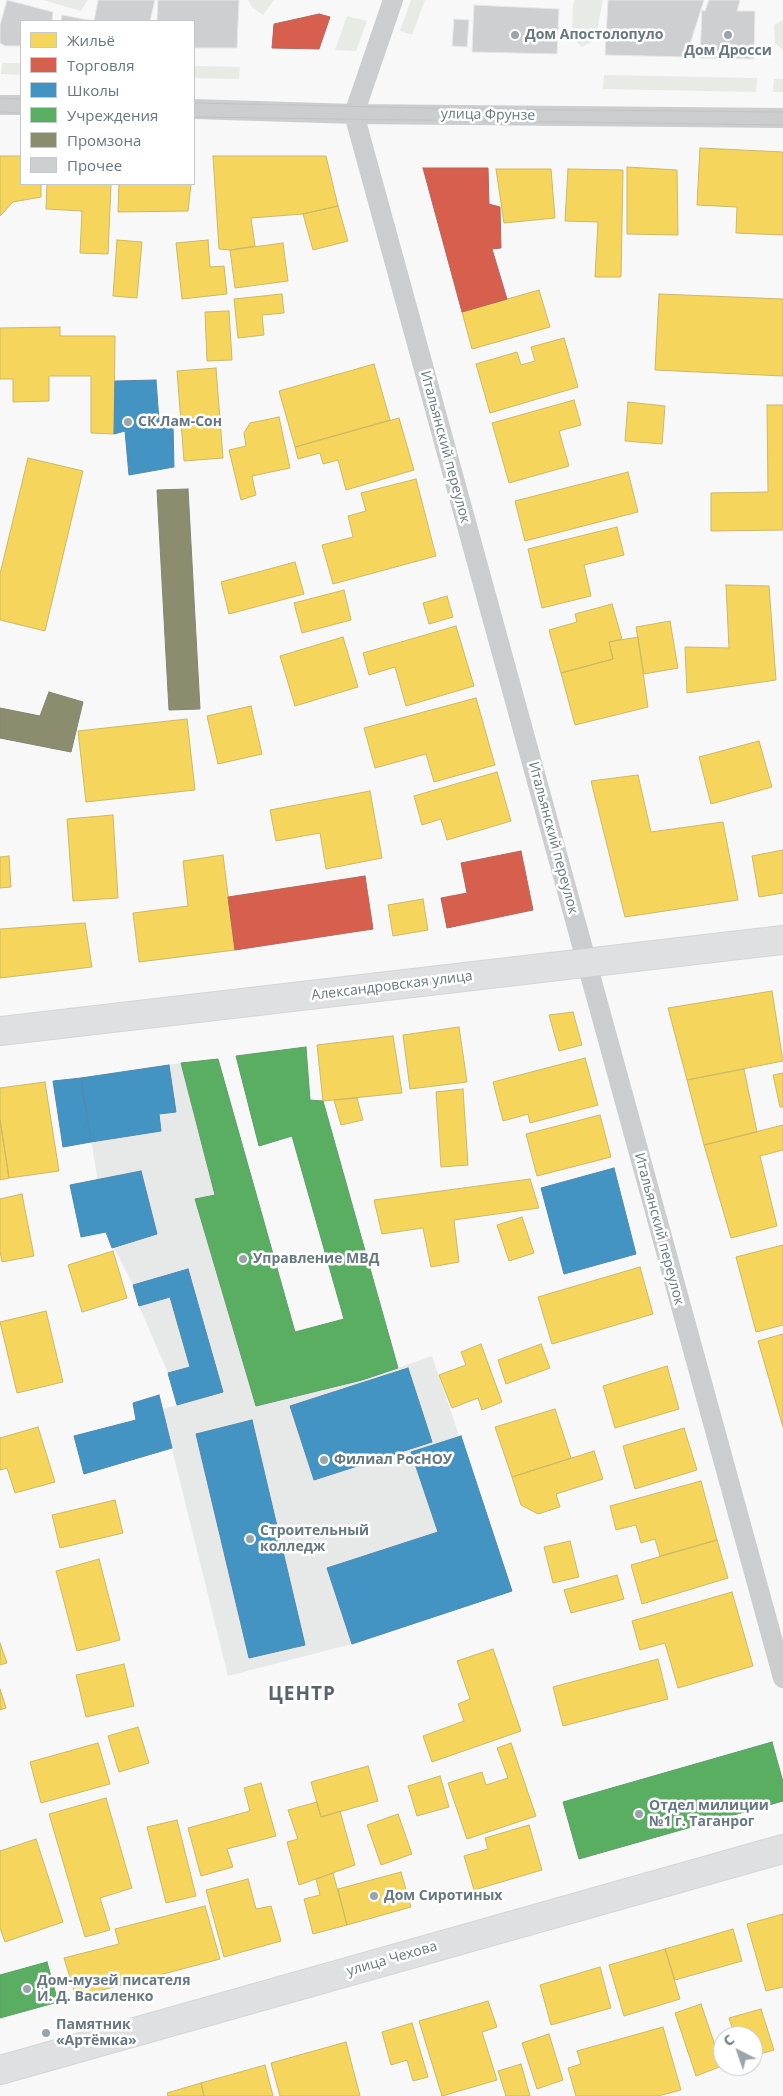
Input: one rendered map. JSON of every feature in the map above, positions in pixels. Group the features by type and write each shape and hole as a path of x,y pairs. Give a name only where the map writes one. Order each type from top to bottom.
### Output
{"main road":[{"name":"Александровская улица","path":"0,1031 783,940"},
{"name":"улица Чехова","path":"0,2070 783,1849"}],"street":[{"path":"354,114 394,0"},
{"path":"0,105 20,105"},
{"name":"улица Фрунзе","path":"195,110 354,114 783,118"},
{"name":"Итальянский переулок","path":"354,114 783,1678"}],"shaded area":[{"path":"43,0 88,0 81,11"},
{"path":"248,0 274,0 263,15 252,7"},
{"path":"411,0 425,0 412,35 400,31"},
{"path":"575,0 603,0 595,40 582,47 572,38 573,5"},
{"path":"347,16 367,21 356,51 335,50"},
{"path":"783,20 783,50 775,43 774,25"},
{"path":"2,63 20,63 20,75 1,74"},
{"path":"195,66 240,67 239,79 195,78"},
{"path":"604,75 757,78 756,92 603,89"},
{"path":"774,79 783,79 783,92 773,92"},
{"path":"181,1063 215,1195 195,1199 256,1406 398,1368 432,1356 512,1591 352,1644 228,1676 162,1409 177,1405 168,1373 139,1306 133,1285 106,1232 81,1078"}],"building: Жильё":[{"path":"700,148 783,152 783,235 736,233 737,207 697,205"},
{"path":"0,156 20,156 20,185 41,185 41,197 13,202 0,216"},
{"path":"213,156 326,156 338,206 303,214 251,218 255,246 230,250 219,249"},
{"path":"627,167 677,170 678,235 627,234"},
{"path":"496,169 551,169 555,218 504,223"},
{"path":"568,169 623,170 621,277 595,277 598,222 565,221"},
{"path":"47,185 111,185 108,254 80,253 82,211 46,209"},
{"path":"119,185 191,185 188,211 118,212"},
{"path":"338,206 348,241 313,250 303,214"},
{"path":"117,240 142,242 137,298 113,296"},
{"path":"208,240 210,267 224,266 227,294 182,299 176,243"},
{"path":"283,243 288,281 235,288 230,250"},
{"path":"539,290 550,327 472,349 462,312"},
{"path":"282,294 284,313 262,315 264,335 238,338 234,299"},
{"path":"659,294 783,299 783,376 655,370"},
{"path":"229,311 232,360 207,361 205,312"},
{"path":"60,327 60,336 115,336 114,434 91,433 91,376 49,376 49,401 13,402 13,379 0,379 0,328"},
{"path":"564,338 578,387 490,413 476,364 517,352 521,365 535,361 531,347"},
{"path":"374,364 390,420 295,447 279,391"},
{"path":"216,368 223,458 184,461 177,371"},
{"path":"574,400 581,425 559,431 569,466 509,483 492,423"},
{"path":"628,402 665,406 662,444 625,441"},
{"path":"767,405 783,405 783,530 711,531 711,493 768,492"},
{"path":"279,417 290,468 252,476 256,495 241,500 229,450 246,446 244,433 250,423"},
{"path":"399,418 414,470 346,490 338,460 323,464 320,453 298,459 295,447"},
{"path":"28,458 83,471 45,631 0,620 0,574"},
{"path":"628,472 638,512 525,541 515,501"},
{"path":"416,479 436,556 333,584 322,545 353,537 348,516 366,511 361,493"},
{"path":"617,527 624,555 584,565 591,596 542,608 528,549"},
{"path":"295,562 304,594 229,614 221,582"},
{"path":"726,585 769,586 776,680 687,693 685,647 729,648"},
{"path":"344,590 351,620 302,633 294,603"},
{"path":"447,596 453,617 429,624 423,603"},
{"path":"612,604 622,639 609,642 613,659 561,673 549,630 577,622 575,614"},
{"path":"670,621 678,668 644,674 636,627"},
{"path":"456,626 474,686 406,706 395,667 369,675 363,653"},
{"path":"343,637 358,687 295,706 280,656"},
{"path":"638,637 648,707 575,725 561,673 613,659 609,642"},
{"path":"476,698 495,765 434,782 426,754 375,768 364,728"},
{"path":"251,706 262,754 218,764 207,716"},
{"path":"187,719 195,790 86,802 78,731"},
{"path":"759,741 772,787 711,804 699,757"},
{"path":"497,772 511,821 447,840 441,819 422,825 414,796"},
{"path":"638,775 651,832 723,822 738,900 625,917 591,781"},
{"path":"370,791 382,858 326,869 320,833 276,841 270,810"},
{"path":"113,815 118,898 73,901 67,819"},
{"path":"783,850 783,893 759,897 752,856"},
{"path":"223,855 235,950 139,962 133,913 188,906 183,861"},
{"path":"9,856 11,887 0,888 0,857"},
{"path":"423,899 428,930 393,936 388,905"},
{"path":"85,923 92,967 0,978 0,929"},
{"path":"772,991 783,1061 687,1080 668,1008"},
{"path":"573,1012 582,1045 559,1051 549,1015"},
{"path":"459,1027 467,1082 410,1089 403,1035"},
{"path":"393,1036 402,1093 323,1101 317,1045"},
{"path":"585,1058 598,1105 530,1123 528,1114 503,1121 493,1082"},
{"path":"744,1069 757,1132 704,1145 687,1080"},
{"path":"783,1073 783,1107 780,1107 773,1075"},
{"path":"45,1082 59,1171 9,1178 0,1120 0,1088"},
{"path":"463,1089 468,1165 441,1167 436,1092"},
{"path":"357,1098 363,1120 341,1125 334,1100"},
{"path":"600,1115 611,1157 537,1176 526,1134"},
{"path":"0,1120 9,1178 0,1180"},
{"path":"783,1125 783,1150 760,1156 777,1226 731,1238 704,1145"},
{"path":"530,1179 539,1208 454,1220 459,1262 431,1267 423,1228 382,1234 374,1200"},
{"path":"22,1194 34,1256 2,1262 0,1251 0,1199"},
{"path":"522,1217 534,1253 509,1261 497,1225"},
{"path":"783,1245 783,1325 756,1332 736,1257"},
{"path":"113,1251 127,1298 82,1312 68,1265"},
{"path":"640,1267 653,1314 552,1344 538,1297"},
{"path":"46,1311 63,1382 17,1393 0,1322"},
{"path":"783,1334 783,1427 758,1341"},
{"path":"481,1344 502,1402 482,1410 478,1398 452,1408 439,1375 466,1365 461,1352"},
{"path":"541,1344 550,1368 506,1384 498,1360"},
{"path":"667,1366 679,1409 615,1428 603,1386"},
{"path":"555,1409 571,1458 512,1477 495,1427"},
{"path":"38,1427 55,1482 15,1493 7,1468 0,1470 0,1438"},
{"path":"684,1428 697,1470 635,1489 623,1446"},
{"path":"594,1451 603,1479 556,1494 560,1507 538,1514 521,1505 512,1477"},
{"path":"701,1481 717,1540 660,1556 655,1539 641,1543 636,1525 616,1530 610,1506"},
{"path":"115,1500 123,1533 60,1548 52,1515"},
{"path":"717,1540 728,1578 642,1604 631,1565"},
{"path":"570,1541 579,1577 553,1583 544,1547"},
{"path":"99,1559 120,1640 77,1651 56,1571"},
{"path":"617,1575 624,1599 571,1613 564,1590"},
{"path":"732,1592 753,1666 678,1688 665,1643 640,1650 632,1621"},
{"path":"0,1643 7,1663 0,1665"},
{"path":"493,1649 521,1731 432,1762 423,1736 464,1721 458,1704 470,1699 457,1661"},
{"path":"658,1659 668,1699 563,1726 553,1687"},
{"path":"124,1664 134,1706 86,1717 76,1675"},
{"path":"0,1689 6,1708 0,1710"},
{"path":"138,1727 149,1763 119,1772 108,1736"},
{"path":"98,1743 110,1784 41,1803 30,1762"},
{"path":"511,1743 536,1816 467,1839 448,1783 482,1772 486,1785 508,1778 497,1748"},
{"path":"368,1766 378,1801 321,1817 311,1782"},
{"path":"440,1776 449,1807 417,1816 408,1786"},
{"path":"261,1783 276,1836 227,1849 233,1867 201,1876 188,1828 250,1811 244,1788"},
{"path":"106,1798 132,1888 100,1898 110,1930 85,1937 49,1814"},
{"path":"317,1802 321,1817 340,1811 355,1865 299,1885 287,1842 298,1839 288,1810"},
{"path":"398,1814 412,1854 381,1865 367,1825"},
{"path":"177,1820 196,1896 166,1903 147,1827"},
{"path":"529,1825 542,1870 474,1890 464,1856 488,1849 485,1838"},
{"path":"36,1839 63,1922 5,1942 0,1928 0,1851"},
{"name":"Дом Сиротиных","path":"401,1872 411,1907 347,1925 338,1889"},
{"path":"333,1873 347,1925 313,1934 304,1899 320,1895 316,1879"},
{"path":"248,1879 256,1909 271,1906 281,1941 224,1957 206,1890"},
{"path":"205,1906 220,1959 76,1997 64,1958 119,1944 115,1929"},
{"path":"783,1914 783,1987 766,1991 747,1924"},
{"path":"733,1929 742,1961 675,1980 665,1949"},
{"path":"665,1949 680,1999 624,2016 609,1965"},
{"path":"600,1967 611,2008 551,2025 540,1985"},
{"path":"488,2001 497,2027 482,2032 497,2080 442,2096 419,2021"},
{"path":"701,2004 713,2039 713,2069 696,2076 675,2013"},
{"path":"761,2009 774,2050 763,2053 763,2026 732,2026 729,2018"},
{"path":"412,2023 428,2077 413,2081 407,2060 391,2065 382,2032"},
{"path":"663,2027 681,2090 658,2096 576,2096 568,2068 581,2064 577,2051"},
{"path":"549,2034 563,2080 537,2089 522,2043"},
{"path":"346,2042 360,2096 280,2096 271,2063"},
{"path":"521,2064 530,2096 506,2096 498,2071"},
{"path":"265,2065 273,2096 204,2096 201,2083"},
{"path":"201,2083 204,2096 168,2096 167,2093"}],"building: Торговля":[{"path":"319,14 330,17 319,49 272,48 274,24"},
{"path":"423,168 488,168 489,204 500,207 501,248 492,249 507,299 462,312"},
{"path":"521,851 533,910 447,928 441,898 467,893 461,863"},
{"path":"365,876 373,929 235,950 228,897"}],"building: Школы":[{"path":"156,380 159,421 173,424 174,467 129,475 125,431 114,434 115,381"},
{"path":"169,1065 176,1112 159,1114 161,1131 91,1142 81,1078"},
{"path":"81,1078 91,1142 63,1147 53,1081"},
{"path":"614,1168 636,1254 564,1274 541,1188"},
{"path":"141,1171 157,1234 112,1248 106,1232 81,1237 70,1185"},
{"path":"188,1269 223,1392 177,1405 168,1373 190,1367 170,1297 139,1306 133,1285"},
{"path":"408,1368 432,1442 314,1480 290,1406"},
{"path":"159,1395 172,1448 84,1474 74,1436 136,1420 133,1403"},
{"name":"Строительный колледж","path":"252,1420 305,1645 249,1658 196,1434"},
{"path":"461,1436 512,1591 352,1644 327,1568 438,1532 411,1452"}],"building: Учреждения":[{"name":"Управление МВД","path":"306,1047 310,1100 323,1101 398,1368 362,1380 256,1406 195,1199 215,1195 181,1063 218,1059 295,1332 344,1319 292,1136 259,1146 236,1056"},
{"path":"772,1742 783,1782 783,1801 579,1859 563,1802"},
{"name":"Дом-музей писателя И. Д. Василенко","path":"47,1962 58,2002 0,2018 0,1975"}],"building: Промзона":[{"path":"188,489 200,709 169,710 157,490"},
{"path":"49,692 83,702 71,752 0,738 0,708 40,716"}],"building: Прочее":[{"path":"7,0 53,12 52,20 20,20 20,46 5,46 0,43 0,25"},
{"path":"98,0 155,0 150,20 94,20"},
{"path":"158,0 239,0 237,48 195,48 195,20 157,20"},
{"path":"608,0 704,0 686,57 605,55"},
{"name":"Дом Дросси","path":"709,0 740,0 737,11 755,11 754,59 700,58 702,10 705,11"},
{"name":"Дом Апостолопуло","path":"474,5 559,9 557,54 472,52"},
{"path":"62,15 89,20 61,20"},
{"path":"454,19 469,20 467,47 452,46"}],"tram line":[{"path":"0,98 20,99"},
{"path":"195,103 477,109 783,112"},
{"path":"0,112 20,113"},
{"path":"195,117 783,125"}],"place":[{"name":"Дом Апостолопуло","path":"515,35"},
{"name":"Дом Дросси","path":"728,35"},
{"name":"СК Лам-Сон","path":"128,422"},
{"name":"Управление МВД","path":"243,1259"},
{"name":"Филиал РосНОУ","path":"324,1460"},
{"name":"Строительный колледж","path":"250,1539"},
{"name":"Отдел милиции №1 г. Таганрог","path":"639,1814"},
{"name":"Дом Сиротиных","path":"374,1896"},
{"name":"Дом-музей писателя И. Д. Василенко","path":"27,1989"},
{"name":"Памятник «Артёмка»","path":"46,2033"}],"district":[{"name":"ЦЕНТР","path":"302,1695"}]}
